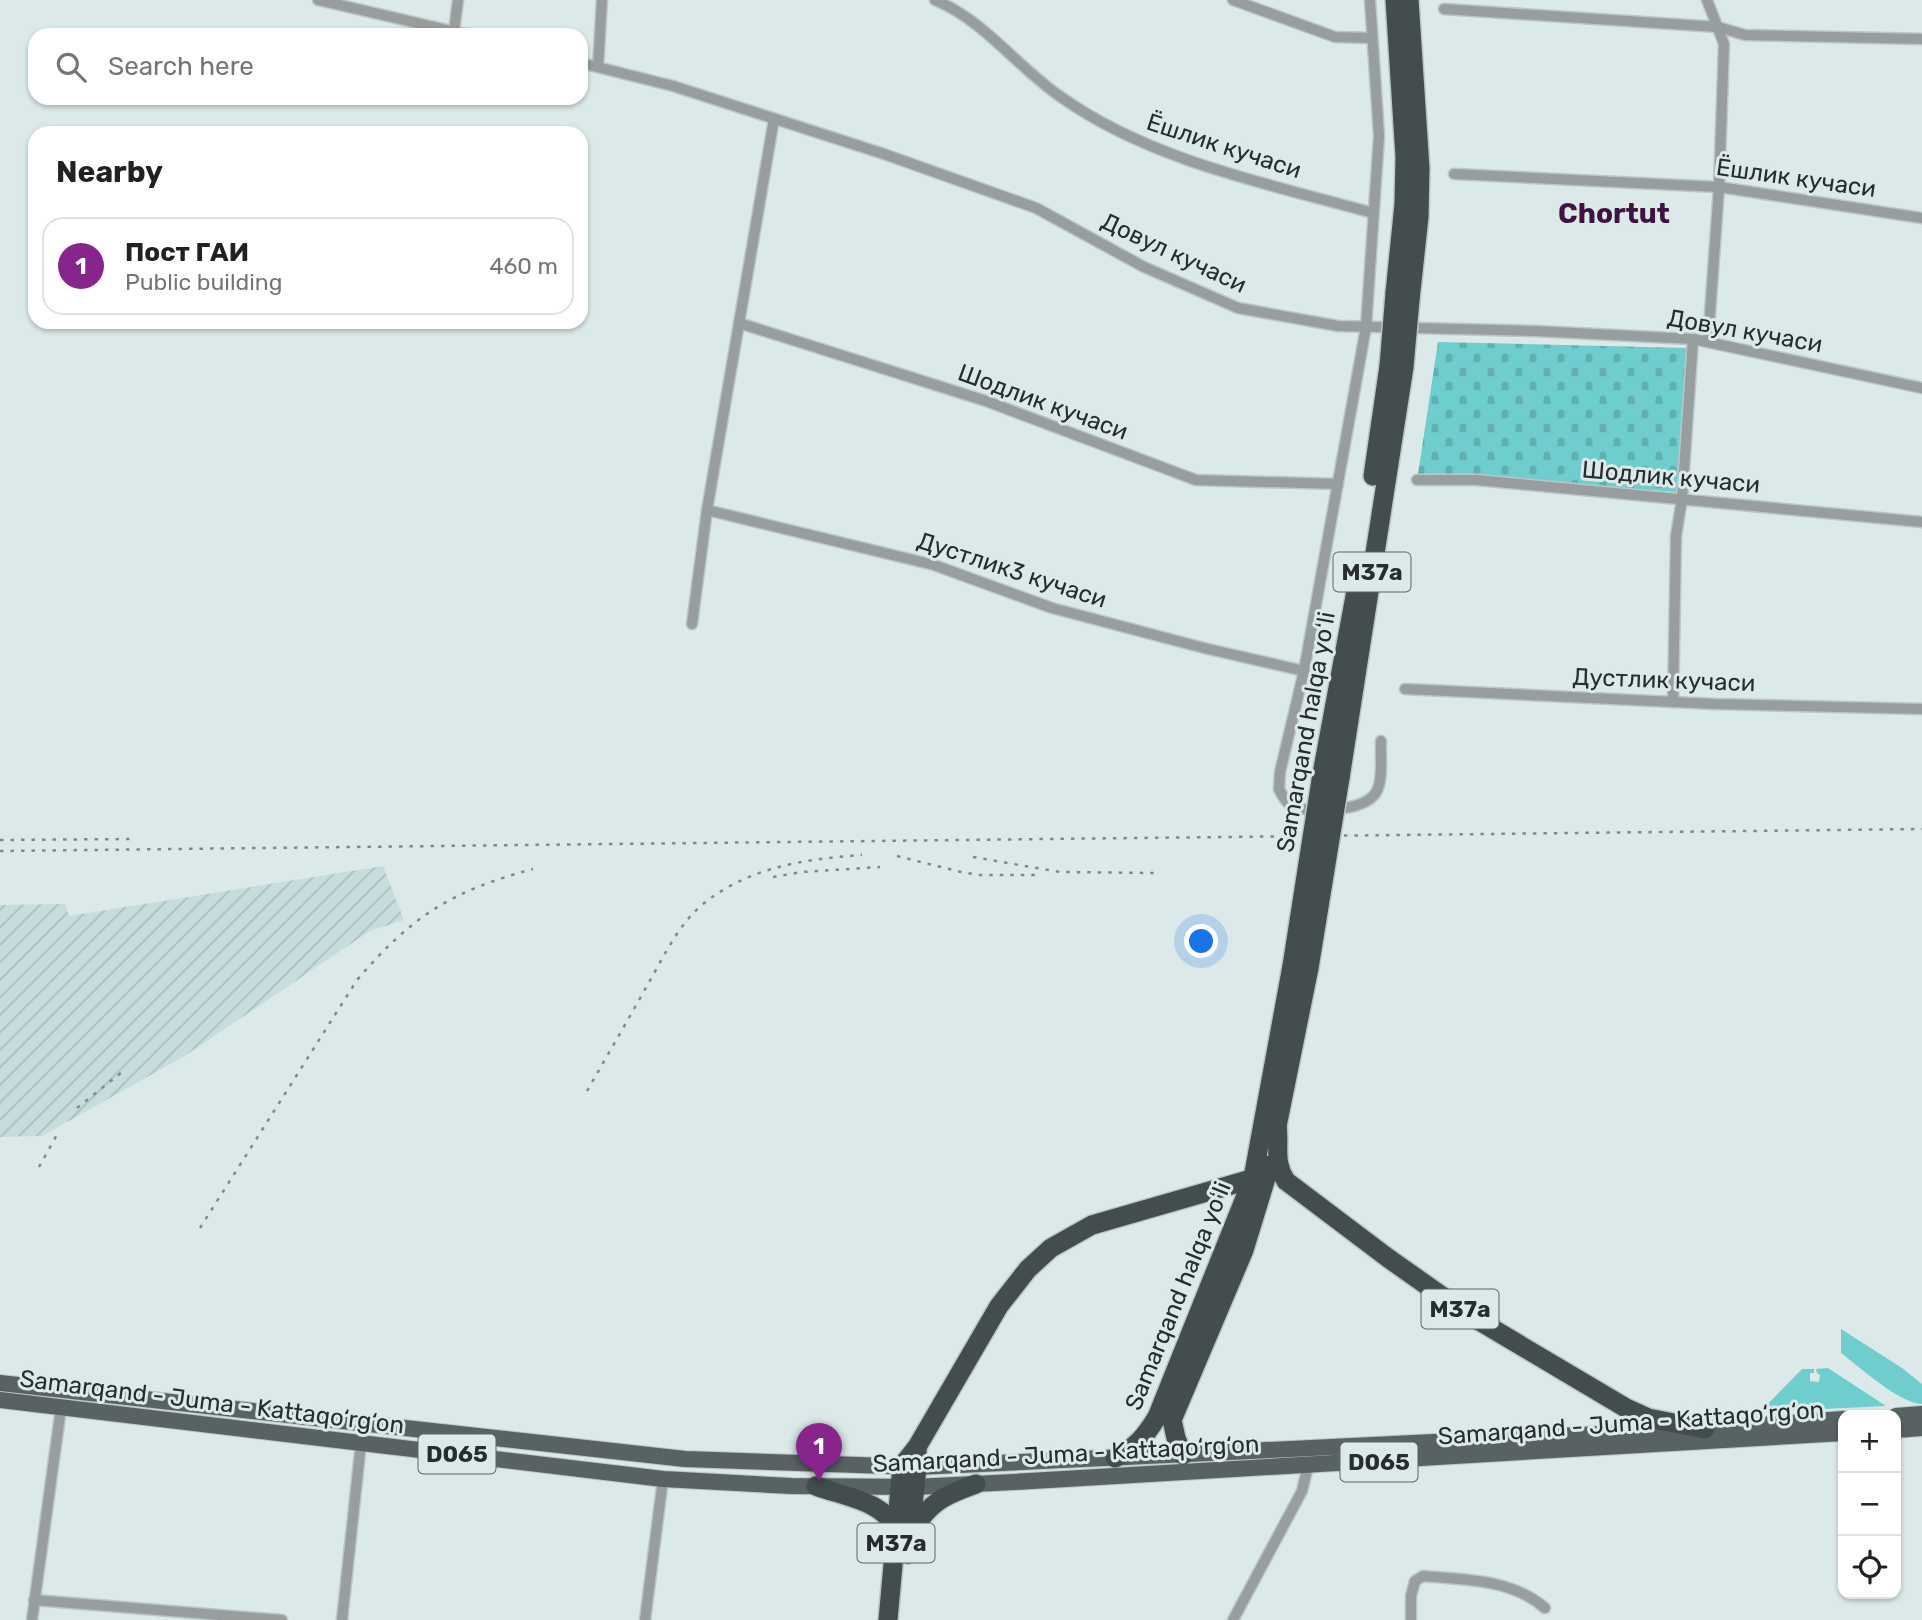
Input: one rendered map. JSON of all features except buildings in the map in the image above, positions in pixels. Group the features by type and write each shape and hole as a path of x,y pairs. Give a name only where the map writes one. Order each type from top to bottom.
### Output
{"highway":[{"name":"Samarqand halqa yoʻli","path":"1115,1458 1133,1449 1146,1436 1157,1417 1261,1176 1277,1125 1396,366 1403,297 1405,157 1395,0"},
{"name":"Samarqand halqa yoʻli","path":"1403,297 1419,217 1420,168 1409,0"},
{"name":"Samarqand halqa yoʻli","path":"1183,1455 1172,1420 1223,1302 1256,1215 1261,1176 1258,1153 1300,967"},
{"name":"M37a","path":"1277,1125 1277,1160 1286,1181 1427,1287 1626,1408 1648,1418 1704,1429"},
{"path":"1217,1187 1245,1174 1258,1153"},
{"name":"Samarqand halqa yoʻli","path":"909,1477 917,1447 999,1307 1023,1275 1051,1248 1092,1225 1261,1176"},
{"name":"M37a","path":"901,1620 909,1477"},
{"path":"816,1486 877,1508 890,1518 904,1535 929,1507 946,1495 976,1483"},
{"name":"M37a","path":"888,1620 904,1535"}],"main road":[{"name":"Samarqand - Juma - Kattaqo‘rg‘on","path":"0,1383 685,1459 976,1483 1308,1466 1838,1433"},
{"name":"Samarqand - Juma - Kattaqo‘rg‘on","path":"0,1400 663,1479 816,1486 1115,1458 1704,1429 1838,1419"},
{"path":"1901,1416 1922,1414"},
{"path":"1901,1430 1922,1428"}],"street":[{"path":"319,0 441,28"},
{"path":"454,28 458,0"},
{"path":"598,67 602,0"},
{"name":"Ёшлик кучаси","path":"935,0 990,34 1060,97 1136,142 1373,213"},
{"path":"957,12 959,0"},
{"path":"1233,0 1335,37 1372,38"},
{"path":"1370,0 1379,136 1366,327 1304,671 1280,772 1279,789 1290,804 1297,808 1347,809 1365,803 1375,794 1379,783 1381,741"},
{"path":"1707,0 1724,44 1719,187 1708,342"},
{"path":"1444,9 1718,27 1745,35 1922,38"},
{"name":"Довул кучаси","path":"588,65 673,86 884,154 1036,208 1144,267 1238,309 1338,326 1535,331 1693,339 1922,388"},
{"path":"692,624 708,510 774,119"},
{"name":"Ёшлик кучаси","path":"1454,174 1719,187 1922,218"},
{"name":"Шодлик кучаси","path":"739,323 986,401 1196,480 1339,484"},
{"path":"1674,702 1676,536 1682,499 1693,339"},
{"name":"Шодлик кучаси","path":"1416,480 1477,480 1922,522"},
{"name":"Дустлик3 кучаси","path":"708,510 934,565 1052,608 1304,671"},
{"name":"Дустлик кучаси","path":"1405,689 1674,702 1922,709"},
{"path":"32,1620 61,1408"},
{"path":"342,1620 361,1443"},
{"path":"1233,1620 1302,1491 1308,1466"},
{"path":"645,1620 663,1479"},
{"path":"1410,1620 1415,1581 1423,1576 1495,1583 1531,1595 1545,1608"},
{"path":"34,1600 282,1620"}],"shaded area":[{"path":"383,866 404,920 370,931 183,1057 42,1136 0,1137 0,905 65,904 69,916"}],"green space":[{"path":"1438,342 1687,348 1677,492 1418,474"},
{"path":"1841,1329 1922,1384 1922,1404 1902,1398 1841,1353"},
{"path":"1828,1368 1886,1406 1760,1412 1802,1369 1814,1369 1814,1373 1810,1373 1810,1381 1819,1382 1820,1375 1816,1369"}],"railway":[{"path":"0,851 1922,829"},
{"path":"0,840 133,839"},
{"path":"587,1091 672,942 702,905 738,882 778,867 819,859 862,855"},
{"path":"897,856 979,875 1038,875"},
{"path":"973,857 1060,872 1154,873"},
{"path":"773,877 802,872 880,867"},
{"path":"200,1228 357,980 377,958 415,923 456,897 504,877 533,869"},
{"path":"77,1108 122,1072"},
{"path":"39,1167 59,1131"}],"place":[{"name":"Пост ГАИ","path":"819,1481"}],"district":[{"name":"Chortut","path":"1614,213"}]}
